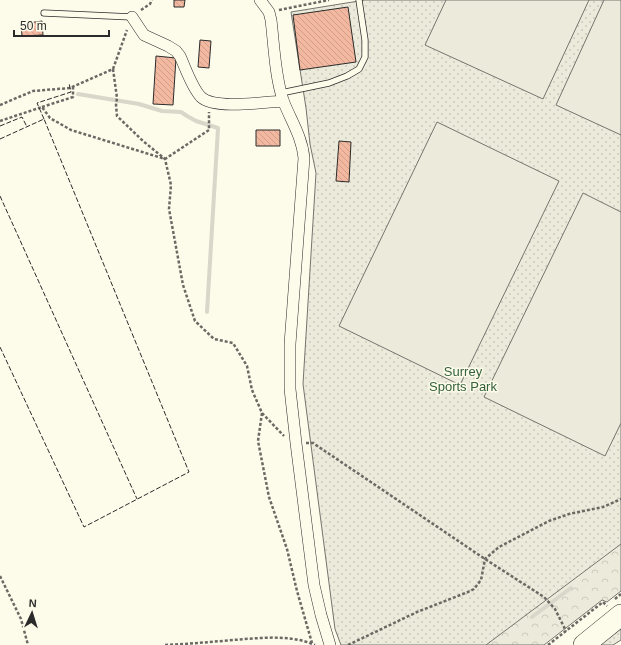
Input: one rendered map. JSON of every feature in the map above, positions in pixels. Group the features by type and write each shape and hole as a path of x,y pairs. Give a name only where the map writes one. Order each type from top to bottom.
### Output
{"highway":[{"path":"584,645 621,615"}],"street":[{"path":"260,0 269,12 282,97 301,141 304,158 290,344 290,389 314,585 330,645"},
{"path":"132,17 144,35 176,51 180,56 195,88 201,97 209,102 246,104 282,97"}],"lane":[{"path":"282,97 329,84 360,69 365,57 365,40 360,0"},
{"path":"44,13 132,17"}],"path":[{"path":"152,0 150,4 132,17 113,69 117,98 117,116 143,141 165,159 171,185 169,208 183,285 195,321 214,339 233,342 247,366 252,390 262,413 291,443 313,443 544,597 554,609 566,631"},
{"path":"269,12 329,0"},
{"path":"0,105 33,91 70,88 113,69"},
{"path":"0,121 73,97 73,87"},
{"path":"165,159 209,130 209,102"},
{"path":"42,107 50,118 71,130 165,159"},
{"path":"262,413 258,441 269,497 287,549 312,643"},
{"path":"348,645 417,612 474,589 481,580 485,559 499,547 549,521 569,514 603,507 621,499"},
{"path":"0,576 21,619 28,645"},
{"path":"548,645 603,602 607,606 621,594"},
{"path":"165,645 273,638 294,639 315,645"}],"green space":[{"name":"Surrey Sports Park","path":"365,0 621,0 621,574 526,645 341,645 335,629 303,384 316,173 310,144 291,12"},
{"path":"446,0 589,0 543,99 425,45"},
{"path":"604,0 621,0 621,135 556,105"},
{"path":"437,122 559,181 460,385 339,326"},
{"path":"583,193 621,212 621,423 605,456 484,397"},
{"path":"621,544 621,591 607,602 602,600 544,645 486,645"},
{"path":"621,628 621,640 613,645 599,645"}],"building":[{"path":"174,0 185,0 184,7 174,7"},
{"path":"348,7 356,62 300,70 293,15"},
{"path":"42,21 43,35 22,36 21,24"},
{"path":"200,40 211,41 209,68 198,67"},
{"path":"156,56 176,58 173,105 153,104"},
{"path":"256,130 280,130 280,146 256,146"},
{"path":"339,141 351,142 349,182 336,181"}],"waterway":[{"path":"78,94 139,104 162,111 181,112 196,121 218,128 207,312"},
{"path":"532,617 571,588"}],"fence":[{"path":"44,119 37,103 71,92 69,83"},
{"path":"0,126 22,117 27,127"},
{"path":"0,139 44,119 189,472 84,527 0,347"},
{"path":"0,196 137,499"}]}
